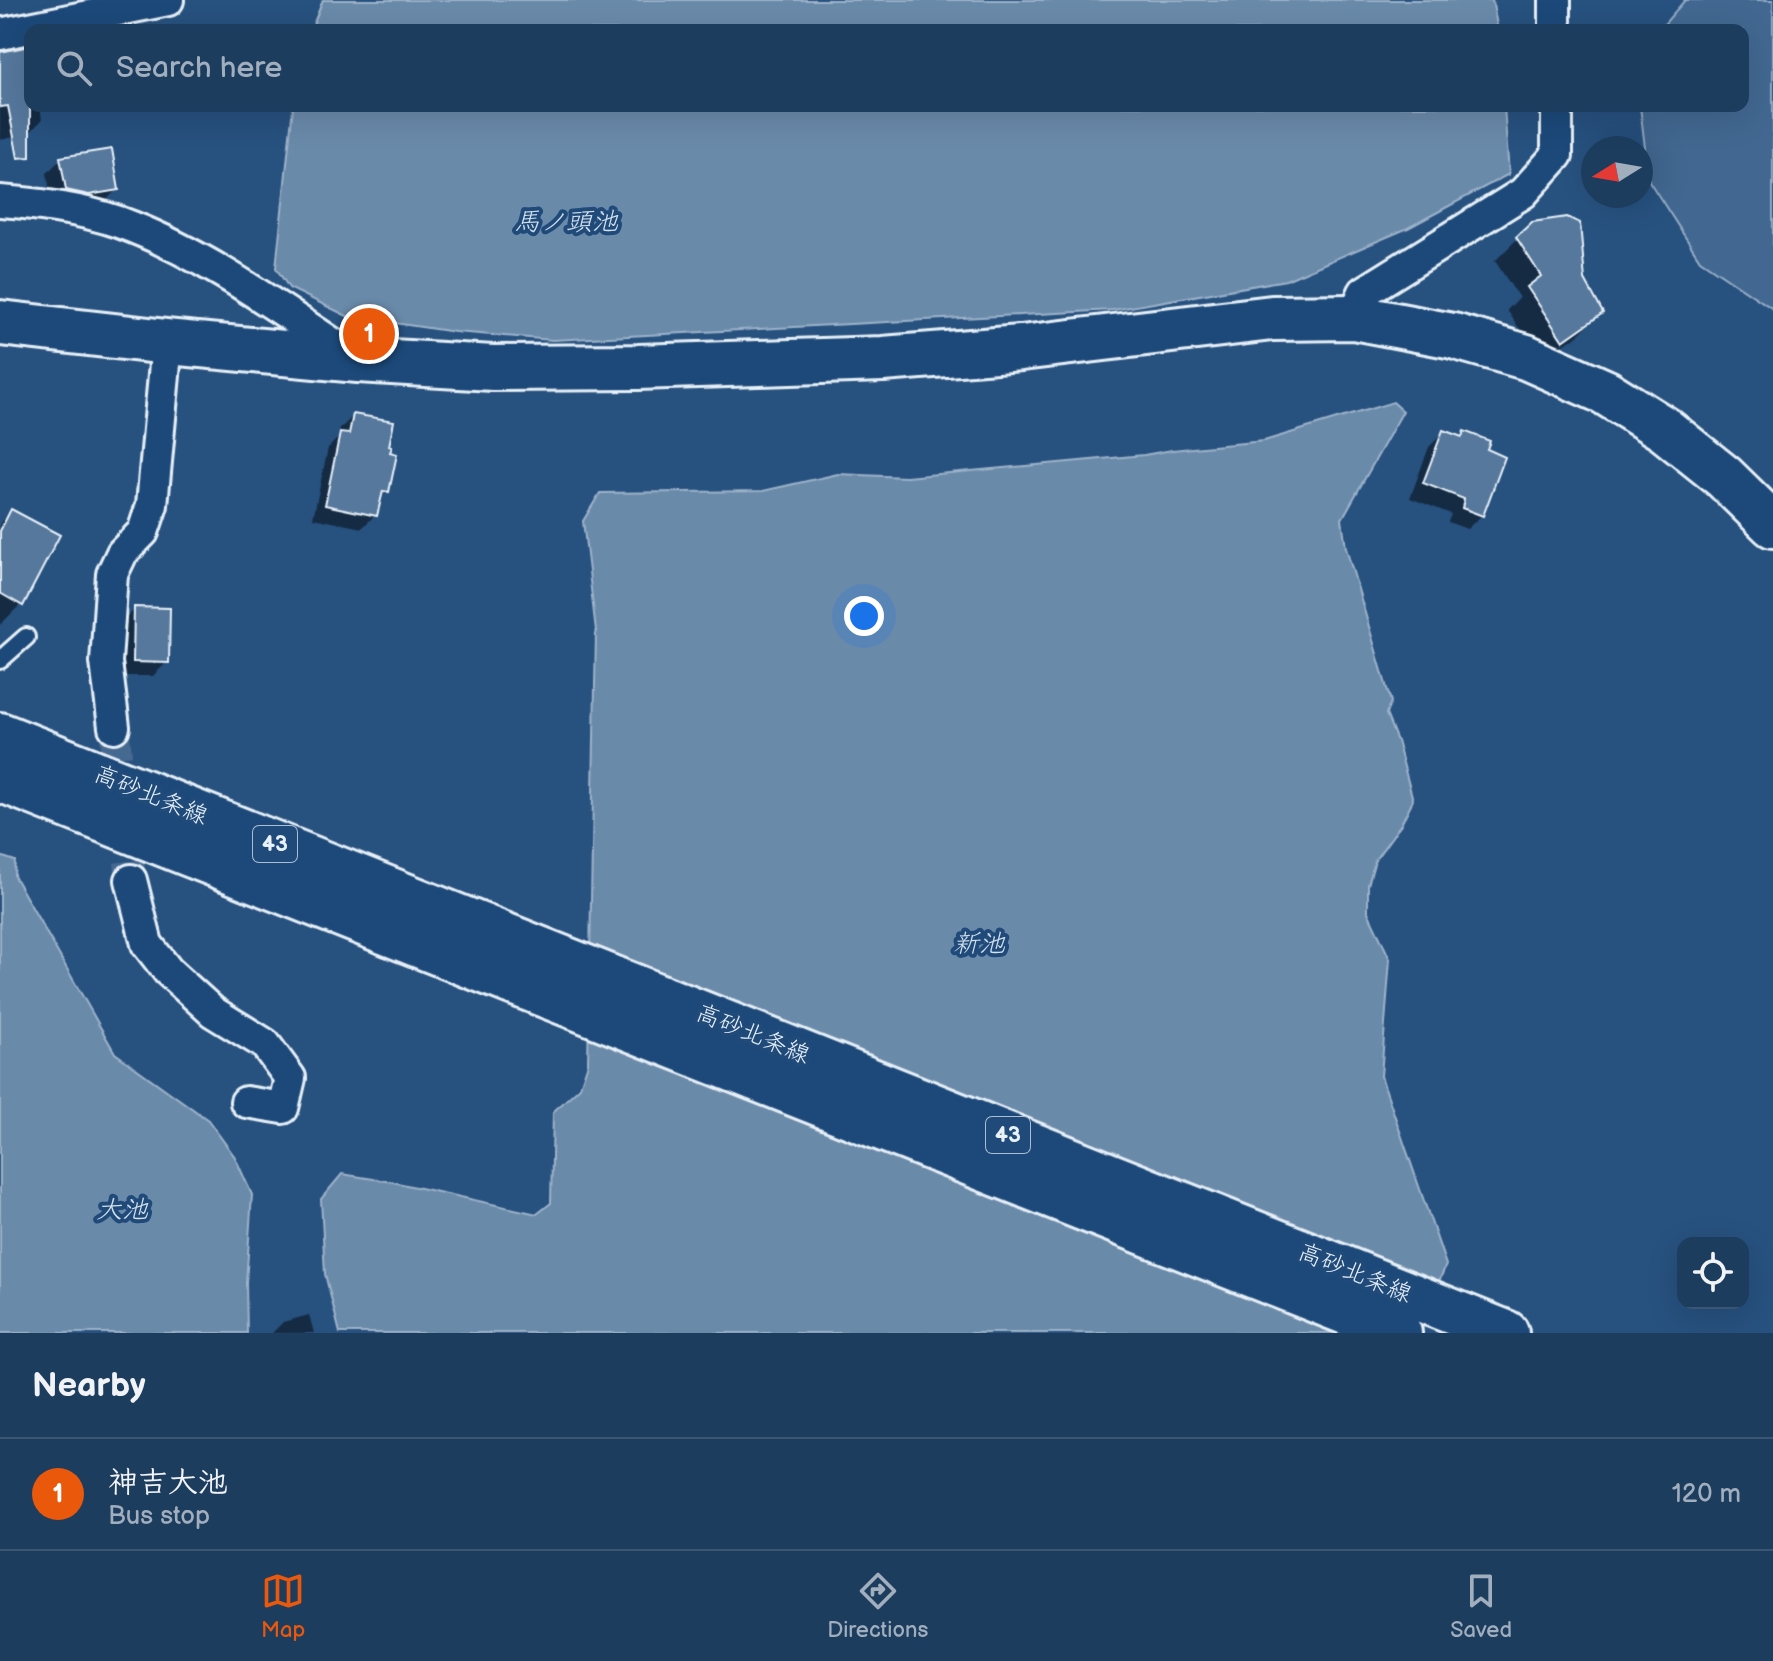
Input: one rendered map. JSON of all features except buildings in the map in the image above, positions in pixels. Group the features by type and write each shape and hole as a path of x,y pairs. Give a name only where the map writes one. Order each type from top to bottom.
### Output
{"main road":[{"path":"0,323 358,360 493,368 883,359 1021,348 1272,318 1353,317 1453,336 1497,348 1526,357 1605,392 1664,429 1724,477 1773,525"},
{"name":"高砂北条線","path":"0,735 539,971 1399,1333"},
{"name":"高砂北条線","path":"0,779 539,971 1506,1333"}],"street":[{"path":"0,34 52,12 168,0"},
{"path":"1555,0 1555,24"},
{"path":"1353,317 1364,292 1523,193 1557,155 1557,112"},
{"path":"0,201 64,208 129,225 187,251 358,360"},
{"path":"114,727 106,662 112,574 122,553 143,532 152,505 167,342"},
{"path":"131,880 147,944 168,971 213,1012 265,1044 290,1078 283,1108 246,1102"}],"lane":[{"path":"0,660 26,637"}],"shaded area":[{"path":"1685,0 1773,0 1773,309 1700,260 1653,187 1653,136 1644,136 1641,112 1749,112 1749,24 1664,24"}],"water":[{"path":"323,0 1492,0 1497,24 313,24"},
{"name":"馬ノ頭池","path":"292,112 1504,112 1509,174 1408,228 1286,280 1113,310 553,340 455,332 347,316 289,288 276,268"},
{"name":"新池","path":"1393,402 1403,411 1342,519 1346,548 1391,702 1386,714 1397,741 1413,800 1401,824 1375,860 1368,885 1368,912 1390,959 1381,1076 1446,1265 1417,1333 340,1333 325,1274 321,1199 342,1174 393,1182 537,1214 551,1203 553,1112 580,1087 588,1063 596,631 583,521 600,493 763,491 838,474 906,477 1144,455 1264,441"},
{"name":"大池","path":"0,856 15,861 14,876 115,1053 208,1120 235,1157 252,1195 246,1283 247,1333 0,1333"}],"tunnel":[{"path":"114,727 131,880"}],"place":[{"name":"神吉大池","path":"369,334"}]}
